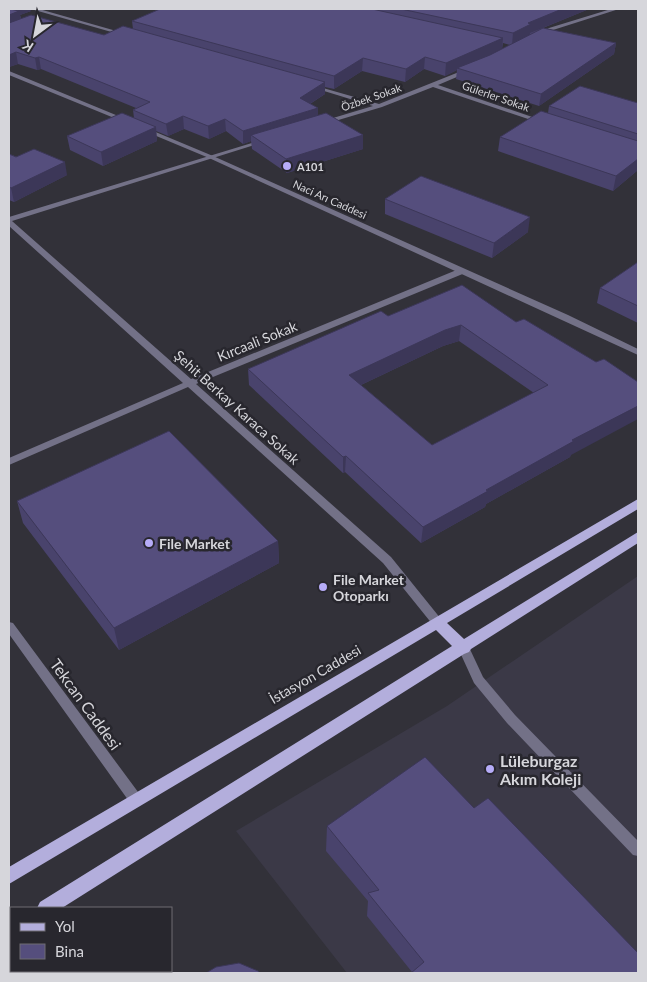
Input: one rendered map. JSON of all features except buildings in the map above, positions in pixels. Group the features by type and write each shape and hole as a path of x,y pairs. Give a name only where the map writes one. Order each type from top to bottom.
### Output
{"main road":[{"name":"İstasyon Caddesi","path":"9,876 638,503"},
{"path":"48,907 464,648 638,537"},
{"path":"437,622 464,648"}],"street":[{"path":"34,9 131,36"},
{"path":"528,41 551,29 616,9"},
{"path":"46,18 62,12"},
{"name":"Özbek Sokak","path":"315,126 380,106 477,66"},
{"name":"Naci Arı Caddesi","path":"9,73 211,157 638,352"},
{"path":"304,84 380,106"},
{"name":"Gülerler Sokak","path":"433,85 550,124"},
{"path":"9,220 268,140"},
{"name":"Şehit Berkay Karaca Sokak","path":"9,220 387,560 437,622"},
{"name":"Kırcaali Sokak","path":"9,462 190,384 462,271"},
{"name":"Tekcan Caddesi","path":"9,626 136,800"},
{"path":"464,648 478,680 511,719 638,850"}],"shaded area":[{"name":"Lüleburgaz Akım Koleji","path":"638,576 638,973 347,973 236,831 447,706"}],"place":[{"name":"A101","path":"287,166"},
{"name":"File Market","path":"149,543"},
{"name":"File Market Otoparkı","path":"323,587"},
{"name":"Lüleburgaz Akım Koleji","path":"490,769"}]}
